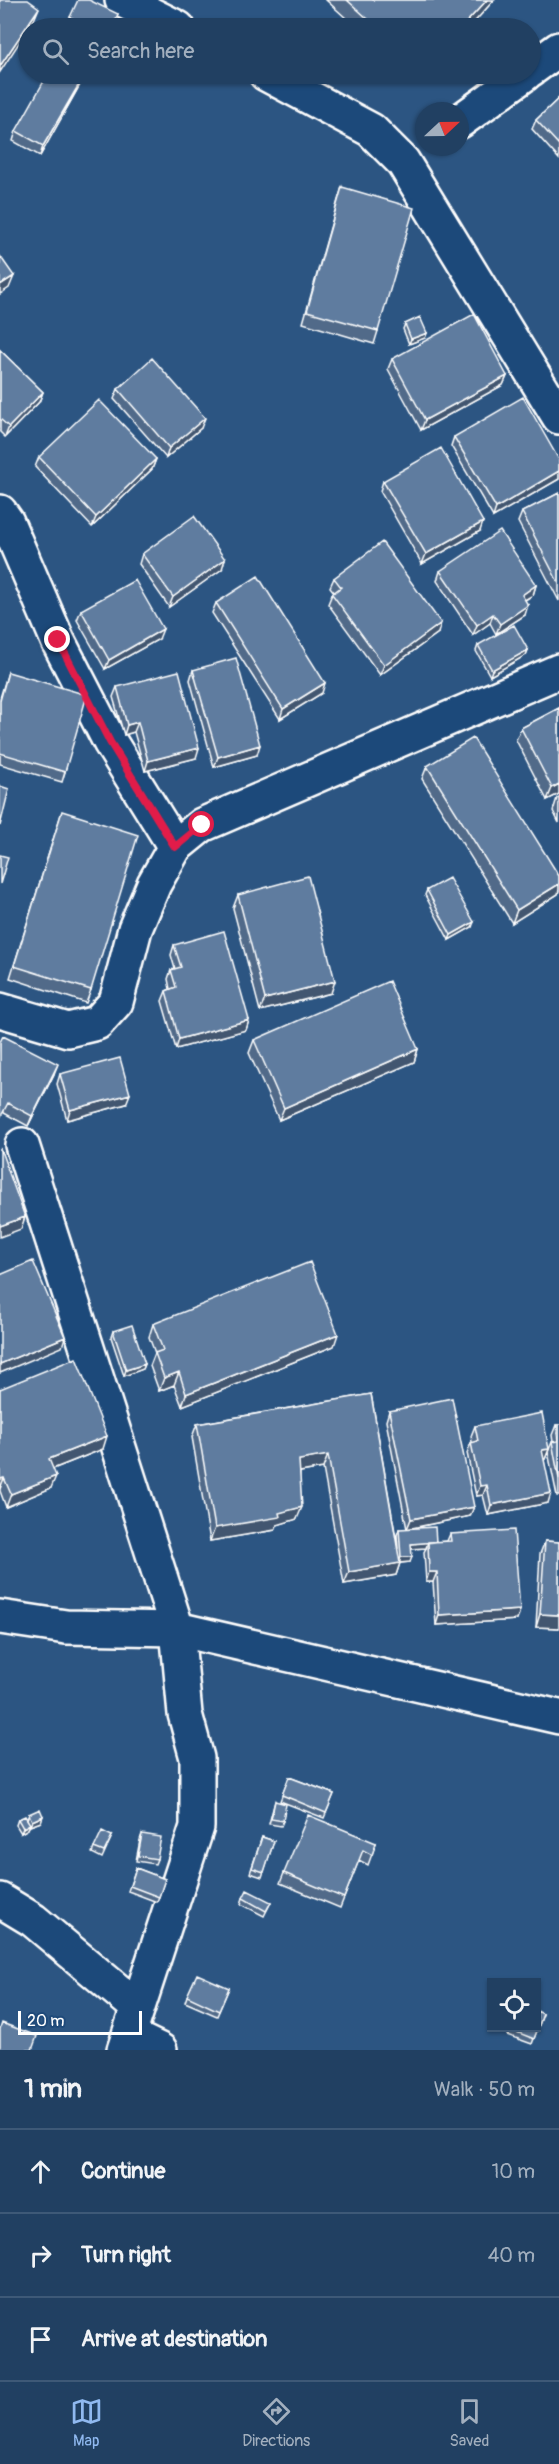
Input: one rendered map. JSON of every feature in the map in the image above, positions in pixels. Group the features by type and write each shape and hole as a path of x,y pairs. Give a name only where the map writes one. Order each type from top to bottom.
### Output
{"street":[{"path":"122,0 158,18"},
{"path":"541,62 559,49"},
{"path":"286,84 337,109 413,155 559,417"},
{"path":"469,114 511,84"},
{"path":"0,512 7,522 58,640 110,742 175,847"},
{"path":"0,1010 68,1030 97,1023 116,1002 135,929 154,884 175,847 202,825 559,672"},
{"path":"22,1145 177,1629 185,1714 197,1758 197,1827 130,2030"},
{"path":"0,1617 66,1627 177,1629 559,1718"},
{"path":"0,1900 33,1920 130,2030 160,2050"}],"building":[{"path":"0,0 28,0 39,8 32,18 18,18 18,39 0,66"},
{"path":"78,0 89,0 118,14 116,18 70,17"},
{"path":"347,0 487,0 470,18 367,18"},
{"path":"42,84 79,84 43,146 16,131"},
{"path":"559,98 559,145 536,120"},
{"path":"342,187 414,208 378,331 307,311"},
{"path":"0,256 14,276 0,285"},
{"path":"474,314 507,376 425,420 392,359"},
{"path":"420,317 427,333 411,339 405,324"},
{"path":"0,350 43,392 9,427 0,419"},
{"path":"152,358 205,418 169,448 118,389"},
{"path":"523,397 559,460 559,471 496,508 454,437"},
{"path":"99,400 156,459 96,517 39,457"},
{"path":"441,448 483,522 426,554 383,481"},
{"path":"559,493 559,584 522,512"},
{"path":"194,516 225,559 173,597 142,554"},
{"path":"500,531 536,585 522,595 528,605 500,624 493,614 477,625 440,571"},
{"path":"382,542 441,623 384,665 332,594 341,587 334,578"},
{"path":"258,576 325,683 283,709 216,603"},
{"path":"135,580 163,629 109,660 81,610"},
{"path":"514,625 528,650 492,670 478,645"},
{"path":"236,658 260,745 218,757 193,670"},
{"path":"179,671 199,748 148,761 138,722 127,725 117,687"},
{"path":"8,672 87,695 65,772 0,753 0,701"},
{"path":"559,708 559,784 552,788 521,728"},
{"path":"473,738 559,876 559,884 517,910 427,766"},
{"path":"0,786 9,789 0,826"},
{"path":"62,811 138,835 91,990 14,966"},
{"path":"0,855 8,857 0,884"},
{"path":"308,876 335,981 265,999 238,895"},
{"path":"449,878 474,922 451,935 427,890"},
{"path":"224,931 249,1020 179,1039 166,991 176,987 171,970 181,967 174,945"},
{"path":"389,981 418,1049 284,1108 254,1040"},
{"path":"3,1036 58,1064 32,1116 8,1103 0,1118 0,1042"},
{"path":"120,1058 130,1094 70,1110 60,1074"},
{"path":"0,1148 25,1217 0,1226"},
{"path":"33,1261 65,1337 0,1364 0,1275"},
{"path":"310,1262 338,1334 186,1394 179,1372 164,1378 155,1353 163,1350 153,1324"},
{"path":"132,1325 145,1364 126,1370 113,1331"},
{"path":"76,1358 107,1436 49,1459 56,1476 11,1494 4,1478 0,1479 0,1389"},
{"path":"371,1394 400,1563 349,1572 328,1455 299,1460 302,1507 279,1513 280,1517 215,1528 197,1424"},
{"path":"452,1398 474,1507 411,1519 389,1411"},
{"path":"542,1413 549,1449 542,1450 551,1493 491,1505 487,1485 480,1486 471,1443 478,1441 475,1426"},
{"path":"556,1425 559,1425 559,1479 552,1442 558,1441"},
{"path":"435,1527 436,1542 411,1544 412,1557 401,1557 399,1529"},
{"path":"514,1530 520,1610 439,1615 437,1572 429,1572 428,1542 451,1541 450,1534"},
{"path":"545,1541 559,1542 559,1615 540,1614"},
{"path":"289,1777 334,1794 326,1813 282,1795"},
{"path":"275,1801 286,1804 283,1821 271,1819"},
{"path":"40,1809 43,1816 32,1821 29,1814"},
{"path":"308,1815 376,1843 372,1855 363,1850 344,1898 284,1873"},
{"path":"25,1816 30,1824 23,1828 18,1819"},
{"path":"102,1831 112,1836 104,1852 94,1848"},
{"path":"142,1834 161,1837 157,1859 138,1856"},
{"path":"262,1837 274,1841 264,1872 252,1868"},
{"path":"136,1868 165,1879 159,1897 130,1886"},
{"path":"247,1890 271,1902 266,1911 243,1898"},
{"path":"197,1974 229,1988 219,2011 187,1996"},
{"path":"2,2023 37,2036 32,2050 0,2050"},
{"path":"516,2032 537,2032 534,2039"}],"route":[{"path":"58,640 110,742 175,847 202,825"}]}
